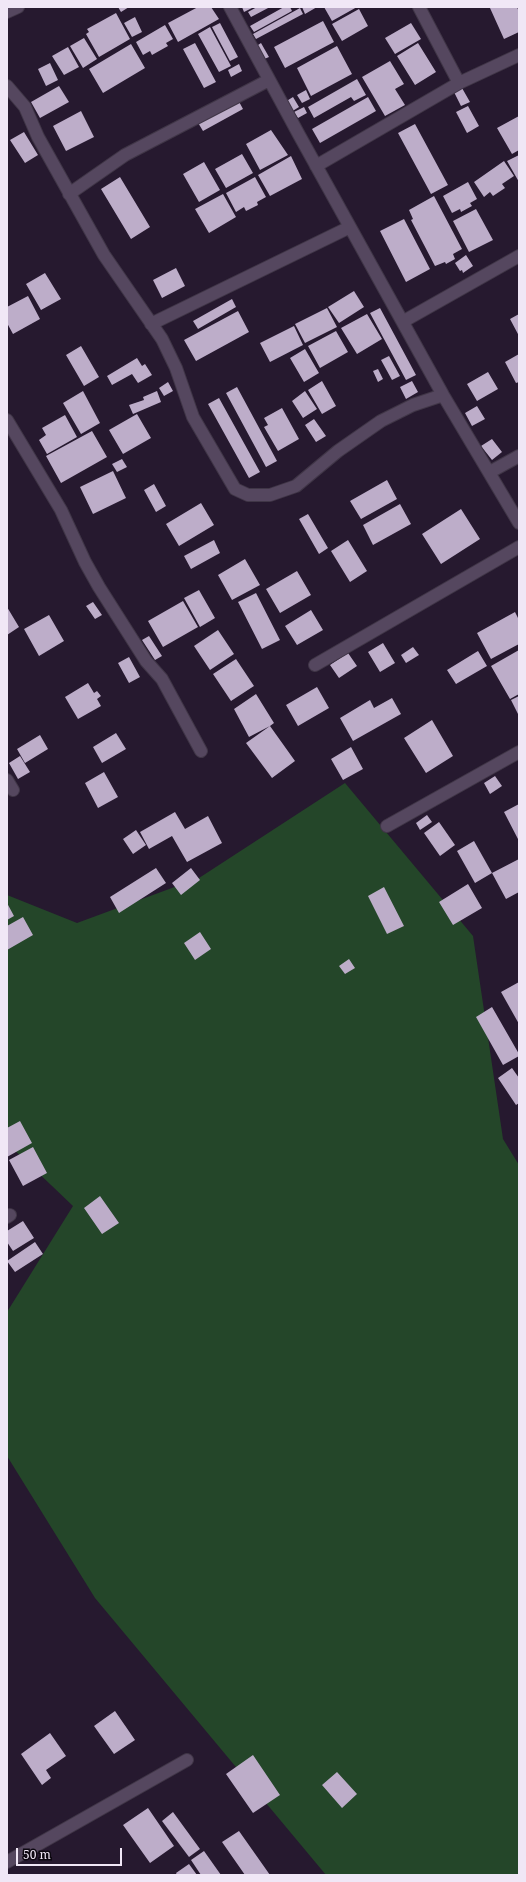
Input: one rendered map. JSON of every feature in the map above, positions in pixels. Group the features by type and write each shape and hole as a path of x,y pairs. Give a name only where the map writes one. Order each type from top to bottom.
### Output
{"street":[{"path":"7,12 18,7"},
{"path":"230,7 316,166 404,321 443,395 519,523"},
{"path":"419,7 459,83"},
{"path":"316,166 459,83 519,55"},
{"path":"69,194 125,155 269,80"},
{"path":"7,86 25,107 38,136 104,255 162,339 176,368 193,417 235,489 248,495 270,495 296,486 338,450 381,421 413,405 443,395"},
{"path":"151,324 350,227"},
{"path":"404,321 519,256"},
{"path":"7,420 12,439 62,510 85,562 99,588 146,661 162,679 201,751"},
{"path":"490,472 519,456"},
{"path":"315,665 519,547"},
{"path":"387,826 519,752"},
{"path":"7,1862 187,1760"}],"green space":[{"path":"345,783 473,936 503,1139 519,1165 519,1875 326,1875 95,1598 7,1456 7,1312 73,1206 7,1143 7,895 77,923 199,878"}],"building":[{"path":"118,7 129,7 121,12"},
{"path":"198,7 211,7 219,19 178,42 168,23"},
{"path":"242,7 254,7 244,12"},
{"path":"257,7 270,7 251,17 248,12"},
{"path":"284,7 290,7 292,11 254,32 250,26"},
{"path":"302,7 317,7 305,14"},
{"path":"324,7 357,7 332,21"},
{"path":"517,7 519,12 519,32 504,39 490,8"},
{"path":"300,8 303,14 256,39 253,34"},
{"path":"359,9 368,26 342,41 332,24"},
{"path":"116,13 130,39 99,57 86,34 89,32 87,29"},
{"path":"135,17 142,32 132,37 124,23"},
{"path":"323,21 334,42 285,68 274,47"},
{"path":"220,23 238,57 230,61 212,27"},
{"path":"411,23 421,39 395,54 385,38"},
{"path":"165,25 173,39 166,43 168,46 152,55 150,51 143,55 136,42"},
{"path":"210,27 231,66 219,72 198,34"},
{"path":"84,38 97,59 83,68 70,46"},
{"path":"195,43 216,82 204,88 183,49"},
{"path":"261,43 269,57 262,60 255,47"},
{"path":"418,43 436,72 415,85 397,56"},
{"path":"131,44 145,68 103,93 89,69"},
{"path":"337,46 352,74 311,96 297,68"},
{"path":"68,47 79,67 64,75 52,56"},
{"path":"390,61 404,84 395,89 405,105 385,116 362,77"},
{"path":"50,63 58,80 46,86 38,69"},
{"path":"239,64 242,71 231,77 228,70"},
{"path":"357,79 366,95 354,101 351,97 314,118 308,107"},
{"path":"59,86 69,102 40,118 31,102"},
{"path":"462,88 470,102 461,106 454,92"},
{"path":"306,90 310,99 302,103 297,95"},
{"path":"293,97 299,107 291,112 285,102"},
{"path":"368,97 376,111 320,143 312,129"},
{"path":"237,98 243,109 203,131 197,121"},
{"path":"468,106 479,126 467,133 456,112"},
{"path":"304,107 307,113 298,118 294,112"},
{"path":"81,111 94,137 66,151 53,126"},
{"path":"519,116 519,150 512,154 497,128"},
{"path":"415,124 448,185 431,194 398,133"},
{"path":"271,130 288,155 260,170 246,144"},
{"path":"24,132 38,155 25,163 10,140"},
{"path":"242,154 253,173 226,188 215,169"},
{"path":"519,155 519,182 507,161"},
{"path":"291,156 302,179 270,196 258,175"},
{"path":"504,161 514,176 502,184 505,188 493,196 490,192 484,197 474,182"},
{"path":"204,162 220,190 199,202 183,174"},
{"path":"120,177 150,227 131,239 101,189"},
{"path":"255,177 266,197 257,202 258,205 246,211 244,207 236,212 226,193"},
{"path":"468,182 477,199 470,203 472,206 461,212 460,209 452,213 443,196"},
{"path":"223,194 236,217 209,233 195,209"},
{"path":"434,196 462,249 453,254 455,259 446,264 445,262 435,266 411,220 413,219 409,210"},
{"path":"476,209 493,240 469,252 453,221"},
{"path":"404,219 430,269 406,282 380,231"},
{"path":"466,255 473,266 463,273 455,263"},
{"path":"176,268 185,286 162,298 153,280"},
{"path":"45,273 61,299 41,310 26,284"},
{"path":"354,291 364,307 339,323 328,307"},
{"path":"28,296 40,319 13,334 7,323 7,307"},
{"path":"232,299 236,307 198,329 193,321"},
{"path":"327,308 337,327 305,343 295,324"},
{"path":"380,308 416,375 406,380 370,313"},
{"path":"238,311 249,332 196,361 184,340"},
{"path":"367,314 382,339 357,354 341,328"},
{"path":"519,314 519,336 510,319"},
{"path":"294,326 303,345 270,362 260,343"},
{"path":"336,331 348,352 320,368 308,346"},
{"path":"81,346 99,377 84,386 66,355"},
{"path":"305,349 319,373 304,382 290,358"},
{"path":"519,354 519,382 516,383 505,362"},
{"path":"389,356 400,376 392,380 381,360"},
{"path":"137,358 142,366 145,364 152,375 138,383 132,374 112,385 107,376"},
{"path":"378,369 383,379 378,382 373,371"},
{"path":"488,372 498,389 477,401 467,384"},
{"path":"322,381 336,406 322,414 308,390"},
{"path":"412,381 418,392 406,399 400,387"},
{"path":"168,382 173,391 164,396 159,388"},
{"path":"237,387 277,461 266,467 226,393"},
{"path":"83,391 100,423 81,434 63,403"},
{"path":"157,391 161,402 133,414 129,405 144,400 143,397"},
{"path":"305,391 317,409 303,418 292,401"},
{"path":"219,398 260,472 249,478 208,404"},
{"path":"477,406 485,419 472,426 465,413"},
{"path":"282,408 299,439 278,451 264,427 268,425 264,418"},
{"path":"137,414 151,438 123,454 109,430"},
{"path":"65,415 77,437 47,454 39,440 46,435 42,428"},
{"path":"314,419 326,436 316,442 305,425"},
{"path":"92,431 107,457 61,483 46,456"},
{"path":"492,439 502,452 492,460 481,446"},
{"path":"122,459 127,467 117,472 112,464"},
{"path":"113,471 126,498 93,514 80,487"},
{"path":"387,480 397,499 361,519 350,501"},
{"path":"154,484 166,506 156,512 144,490"},
{"path":"201,503 214,525 179,546 166,524"},
{"path":"400,504 411,524 373,545 363,525"},
{"path":"461,509 480,539 441,564 422,534"},
{"path":"308,514 328,548 319,554 299,519"},
{"path":"214,540 220,553 191,569 184,556"},
{"path":"348,540 367,571 350,582 331,551"},
{"path":"245,559 260,585 232,600 218,575"},
{"path":"297,571 311,595 280,613 266,589"},
{"path":"199,590 215,618 200,627 184,598"},
{"path":"256,593 280,640 262,649 238,602"},
{"path":"183,601 198,627 163,647 148,621"},
{"path":"93,602 102,615 95,619 86,606"},
{"path":"7,607 19,627 7,635"},
{"path":"311,610 323,630 297,645 285,626"},
{"path":"515,612 519,620 519,644 491,659 477,633"},
{"path":"49,615 64,641 39,656 24,629"},
{"path":"218,630 234,654 210,670 194,646"},
{"path":"149,636 162,656 155,660 142,640"},
{"path":"383,643 395,663 380,672 368,652"},
{"path":"413,647 419,655 406,663 401,655"},
{"path":"519,650 519,694 510,699 491,666"},
{"path":"478,651 487,666 456,684 447,670"},
{"path":"348,653 357,666 339,678 330,665"},
{"path":"129,657 140,677 129,683 118,663"},
{"path":"236,659 254,686 231,701 213,674"},
{"path":"88,683 94,693 97,691 101,696 97,699 101,706 78,719 65,697"},
{"path":"317,687 329,708 298,726 286,705"},
{"path":"256,694 274,723 249,737 234,709"},
{"path":"519,696 519,716 511,700"},
{"path":"392,698 401,714 353,741 340,718 370,700 374,708"},
{"path":"432,720 453,756 426,773 404,738"},
{"path":"270,726 295,761 272,778 246,743"},
{"path":"116,733 126,749 102,763 93,747"},
{"path":"40,735 48,749 25,763 17,749"},
{"path":"351,747 363,769 343,780 331,759"},
{"path":"20,756 30,772 18,779 9,763"},
{"path":"104,772 118,797 98,808 85,783"},
{"path":"495,776 502,786 490,794 484,783"},
{"path":"519,804 519,841 504,812"},
{"path":"175,812 185,829 208,816 222,843 187,862 172,836 149,849 140,832"},
{"path":"427,815 432,822 420,830 416,823"},
{"path":"439,822 455,845 440,856 424,833"},
{"path":"136,830 146,845 133,854 123,839"},
{"path":"474,841 492,873 475,883 457,851"},
{"path":"519,859 519,892 506,899 492,873"},
{"path":"156,868 166,883 119,913 110,897"},
{"path":"191,868 200,880 181,895 172,883"},
{"path":"468,884 482,908 453,925 439,902"},
{"path":"384,887 404,926 387,934 368,896"},
{"path":"7,903 14,916 7,920"},
{"path":"23,917 33,935 7,950 7,926"},
{"path":"200,932 211,949 195,960 184,943"},
{"path":"349,959 355,968 345,974 339,966"},
{"path":"519,982 519,1024 501,992"},
{"path":"492,1007 519,1054 519,1056 503,1065 476,1017"},
{"path":"512,1068 519,1078 519,1103 516,1105 498,1078"},
{"path":"20,1121 32,1143 7,1157 7,1128"},
{"path":"33,1147 47,1173 23,1186 9,1160"},
{"path":"100,1196 119,1223 102,1234 84,1208"},
{"path":"23,1221 34,1238 13,1251 7,1242 7,1231"},
{"path":"35,1242 43,1254 15,1272 7,1261"},
{"path":"115,1711 135,1740 114,1754 94,1726"},
{"path":"50,1733 66,1756 46,1770 51,1778 42,1785 21,1754"},
{"path":"253,1755 280,1795 253,1813 226,1774"},
{"path":"337,1772 357,1794 342,1808 322,1785"},
{"path":"148,1808 174,1846 150,1863 123,1825"},
{"path":"173,1812 200,1849 189,1857 162,1821"},
{"path":"239,1831 270,1875 245,1875 222,1842"},
{"path":"204,1851 221,1875 201,1875 191,1860"},
{"path":"189,1864 197,1875 177,1875 176,1873"}]}
